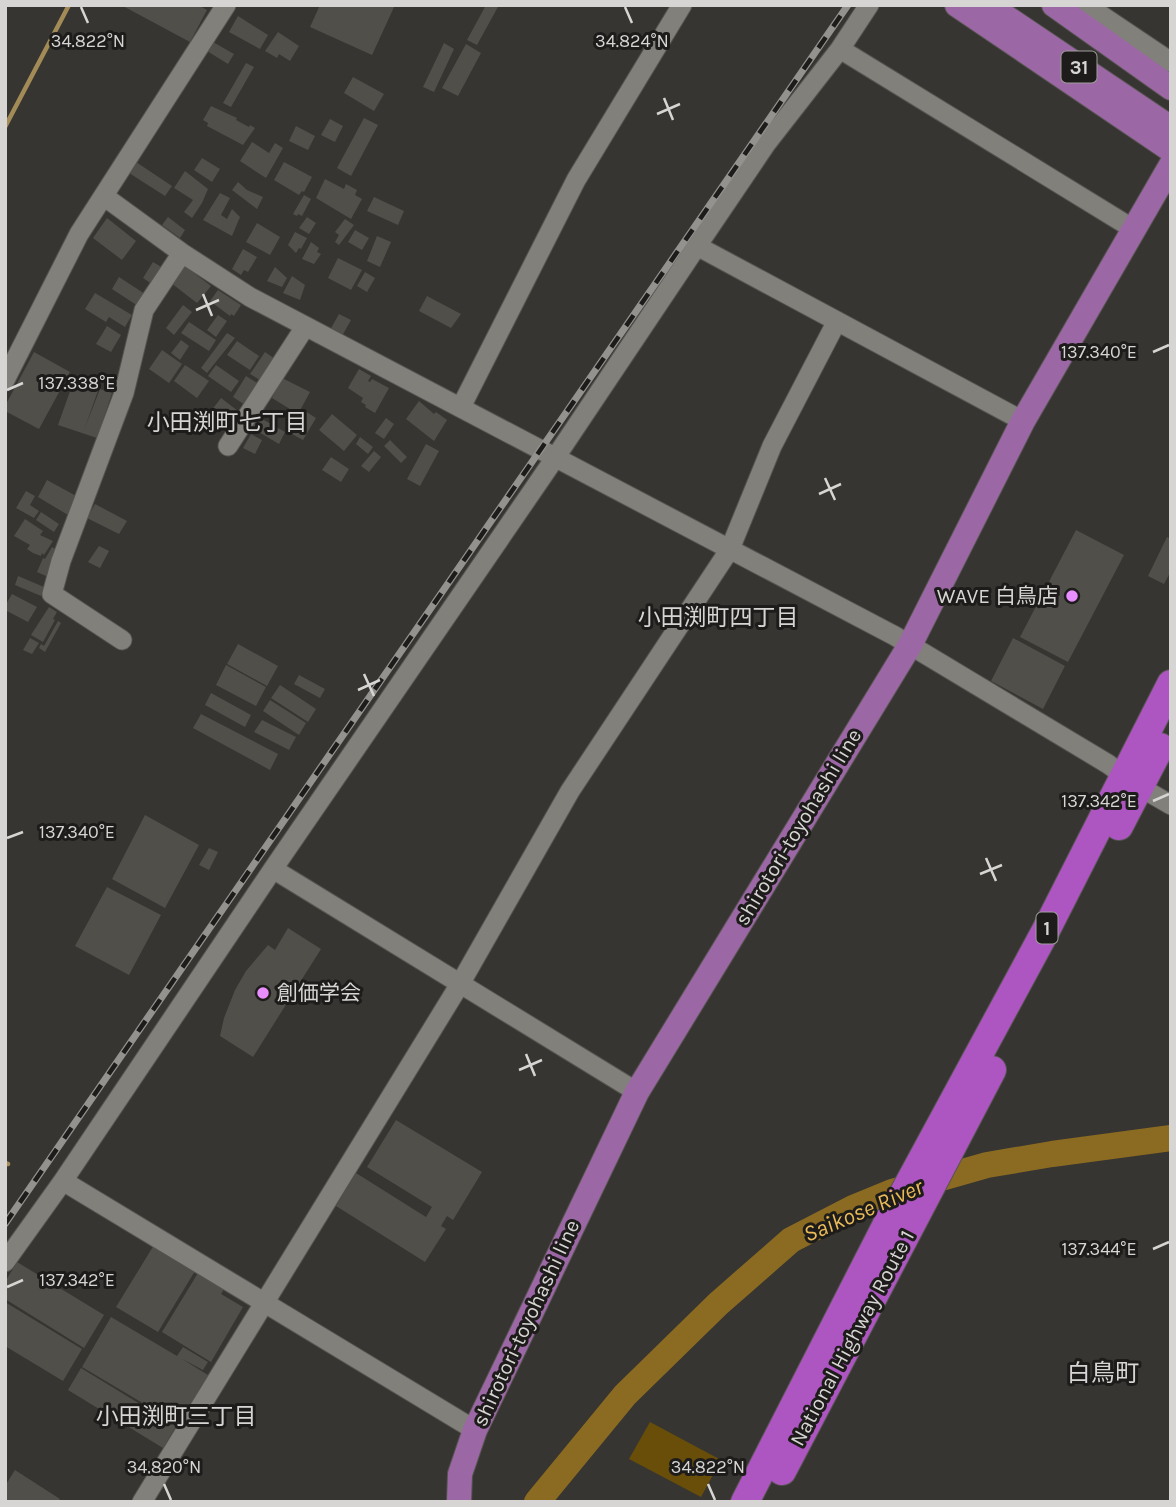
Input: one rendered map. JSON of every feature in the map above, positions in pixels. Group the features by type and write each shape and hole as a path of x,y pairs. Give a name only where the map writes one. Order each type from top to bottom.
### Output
{"highway":[{"name":"National Highway Route 1","path":"766,1502 948,1154 1131,781 1171,684"},
{"name":"National Highway Route 1","path":"745,1502 886,1226 1044,934 1131,781 1171,726"}],"main road":[{"name":"31","path":"957,5 1171,150"},
{"name":"31","path":"988,5 1171,128"},
{"name":"31","path":"1054,5 1171,89"},
{"name":"shirotori-toyohashi line","path":"459,1502 460,1474 475,1430 637,1092 910,645 1023,421 1136,230 1171,165"}],"street":[{"path":"461,407 576,180 682,5"},
{"path":"5,1262 64,1181 765,144 840,49 869,5"},
{"path":"1086,5 1171,62"},
{"path":"5,380 79,234 105,197 221,7"},
{"path":"840,49 1136,230"},
{"path":"105,197 182,253 250,297 910,645 1171,805"},
{"path":"697,246 1023,421"},
{"path":"122,640 52,594 61,561 124,393 144,310 182,253"},
{"path":"142,1502 460,984 570,790 730,549 772,446 837,321"},
{"path":"228,446 305,327"},
{"path":"273,869 637,1092"},
{"path":"64,1181 475,1430"}],"shaded area":[{"path":"650,1422 721,1460 701,1497 629,1459"}],"building":[{"path":"121,5 198,5 207,10 190,42"},
{"path":"320,5 395,5 372,55 310,27"},
{"path":"486,5 499,5 477,45 467,40"},
{"path":"238,16 268,35 260,49 229,32"},
{"path":"278,32 299,46 290,61 279,54 277,58 265,51"},
{"path":"213,42 234,54 228,64 207,51"},
{"path":"444,43 454,49 434,92 423,87"},
{"path":"466,44 481,53 458,96 442,88"},
{"path":"246,63 254,67 231,107 223,103"},
{"path":"353,77 384,94 374,111 344,93"},
{"path":"211,106 255,128 243,145 207,126 208,123 203,120"},
{"path":"364,118 378,125 351,176 337,168"},
{"path":"330,119 343,126 335,142 321,135"},
{"path":"296,126 315,136 308,150 289,141"},
{"path":"252,142 269,153 275,143 283,148 266,178 240,161"},
{"path":"202,158 220,169 212,182 194,170"},
{"path":"136,162 172,186 165,196 129,173"},
{"path":"284,162 312,177 304,192 299,195 274,180"},
{"path":"185,171 208,189 192,218 184,212 193,200 174,188"},
{"path":"325,179 344,189 346,184 357,190 355,195 362,199 351,219 316,198"},
{"path":"238,182 247,190 263,197 257,209 232,190"},
{"path":"220,193 230,198 221,215 227,219 232,209 240,217 232,236 203,220"},
{"path":"304,195 311,199 302,216 297,216 293,214"},
{"path":"374,197 404,211 398,225 367,211"},
{"path":"168,217 185,230 180,238 162,225"},
{"path":"307,217 316,223 309,234 299,228"},
{"path":"107,218 136,241 122,260 93,238"},
{"path":"345,219 354,225 339,245 335,242 339,235 335,232"},
{"path":"257,223 280,237 270,255 246,242"},
{"path":"355,230 369,238 362,250 348,242"},
{"path":"295,232 307,238 296,253 288,245"},
{"path":"377,236 391,242 380,267 367,261"},
{"path":"311,242 319,248 317,252 321,254 314,264 302,259"},
{"path":"243,249 257,257 248,272 244,270 241,275 232,269"},
{"path":"338,258 362,270 351,290 328,278"},
{"path":"153,262 163,268 152,284 143,278"},
{"path":"185,266 211,286 197,303 171,283"},
{"path":"275,267 287,278 282,287 267,281"},
{"path":"365,272 375,278 367,292 357,286"},
{"path":"292,276 305,285 300,300 283,293"},
{"path":"119,277 145,294 138,306 112,289"},
{"path":"218,290 241,305 234,316 230,316 210,301"},
{"path":"95,293 132,315 125,327 109,317 106,322 85,309"},
{"path":"427,296 461,314 451,328 419,311"},
{"path":"183,305 192,312 174,335 166,328"},
{"path":"339,314 351,320 342,336 330,330"},
{"path":"218,315 227,321 216,337 207,330"},
{"path":"189,322 216,340 209,351 181,333"},
{"path":"107,326 121,335 111,352 96,344"},
{"path":"227,333 235,338 207,373 201,368"},
{"path":"181,340 189,346 180,360 171,353"},
{"path":"237,341 259,356 250,370 227,355"},
{"path":"162,350 182,364 169,383 149,369"},
{"path":"34,352 70,372 39,429 5,411 5,406"},
{"path":"265,352 275,359 260,380 250,374"},
{"path":"185,365 209,381 197,398 174,381"},
{"path":"216,365 239,381 231,392 208,376"},
{"path":"359,369 371,376 368,381 372,379 389,388 375,413 361,402 363,398 348,388"},
{"path":"246,376 259,384 245,405 233,397"},
{"path":"282,378 310,392 298,414 272,398"},
{"path":"74,380 99,388 84,430 100,389 112,393 97,438 58,425"},
{"path":"221,398 242,414 232,426 211,411"},
{"path":"419,401 434,414 436,412 447,420 434,441 406,419"},
{"path":"305,411 316,418 303,440 290,433"},
{"path":"332,414 357,435 344,451 319,430"},
{"path":"257,416 285,432 279,444 250,427"},
{"path":"386,418 394,424 384,439 375,433"},
{"path":"251,434 262,440 255,454 243,448"},
{"path":"360,437 373,447 368,454 356,444"},
{"path":"390,440 407,457 401,463 384,446"},
{"path":"426,444 439,451 420,486 407,479"},
{"path":"374,451 381,457 369,472 361,466"},
{"path":"331,457 349,469 341,482 322,470"},
{"path":"47,480 78,497 68,515 38,497"},
{"path":"26,491 35,496 30,505 39,511 34,518 16,508"},
{"path":"95,504 127,521 119,534 87,518"},
{"path":"41,512 59,524 54,532 36,520"},
{"path":"25,519 43,531 40,535 53,541 44,555 33,553 27,549 30,545 14,536"},
{"name":"WAVE 白鳥店","path":"1076,530 1124,555 1068,662 1020,637"},
{"path":"1167,537 1171,539 1171,571 1164,584 1148,576"},
{"path":"99,546 109,551 100,568 88,562"},
{"path":"52,547 57,550 48,577 37,572"},
{"path":"18,576 44,587 41,596 15,585"},
{"path":"12,594 37,607 28,622 5,610"},
{"path":"49,607 57,612 43,642 31,635"},
{"path":"58,621 61,623 45,652 39,648 41,644 44,646"},
{"path":"30,638 39,643 32,654 23,650"},
{"path":"1013,638 1065,666 1043,709 991,681"},
{"path":"238,644 278,666 267,686 227,664"},
{"path":"226,665 266,687 256,706 216,685"},
{"path":"299,675 325,689 320,698 294,684"},
{"path":"280,685 316,709 308,722 271,698"},
{"path":"211,693 251,715 245,727 205,705"},
{"path":"270,700 306,723 299,735 263,711"},
{"path":"201,714 278,754 270,770 193,728"},
{"path":"262,720 296,737 289,750 254,732"},
{"path":"145,815 199,845 165,908 112,879"},
{"path":"209,848 218,852 209,870 199,865"},
{"path":"107,887 161,915 129,975 75,946"},
{"name":"創価学会","path":"288,928 321,949 253,1057 220,1036 224,1018 246,971 268,945 275,950"},
{"path":"396,1120 482,1172 453,1220 447,1216 441,1226 446,1229 425,1262 336,1206 356,1173 426,1217 432,1207 367,1167"},
{"path":"154,1245 195,1271 158,1332 116,1307"},
{"path":"17,1262 104,1315 84,1348 5,1299 5,1282"},
{"path":"198,1273 224,1289 221,1294 243,1307 211,1362 162,1332"},
{"path":"5,1302 82,1349 63,1381 5,1346"},
{"path":"111,1317 177,1356 183,1347 208,1362 203,1370 182,1359 208,1375 178,1424 82,1367"},
{"path":"81,1368 176,1426 163,1448 68,1390"},
{"path":"15,1470 60,1499 58,1502 5,1502 5,1486"}],"waterway":[{"path":"5,127 69,5"},
{"name":"Saikose River","path":"537,1502 625,1395 718,1304 791,1240 853,1208 892,1192 987,1165 1171,1138"}],"railway":[{"path":"5,1224 848,5"}],"place":[{"name":"WAVE 白鳥店","path":"1072,596"},
{"name":"創価学会","path":"263,993"}],"district":[{"name":"小田渕町七丁目","path":"227,422"},
{"name":"小田渕町四丁目","path":"718,617"},
{"name":"白鳥町","path":"1103,1373"},
{"name":"小田渕町三丁目","path":"176,1416"}]}
